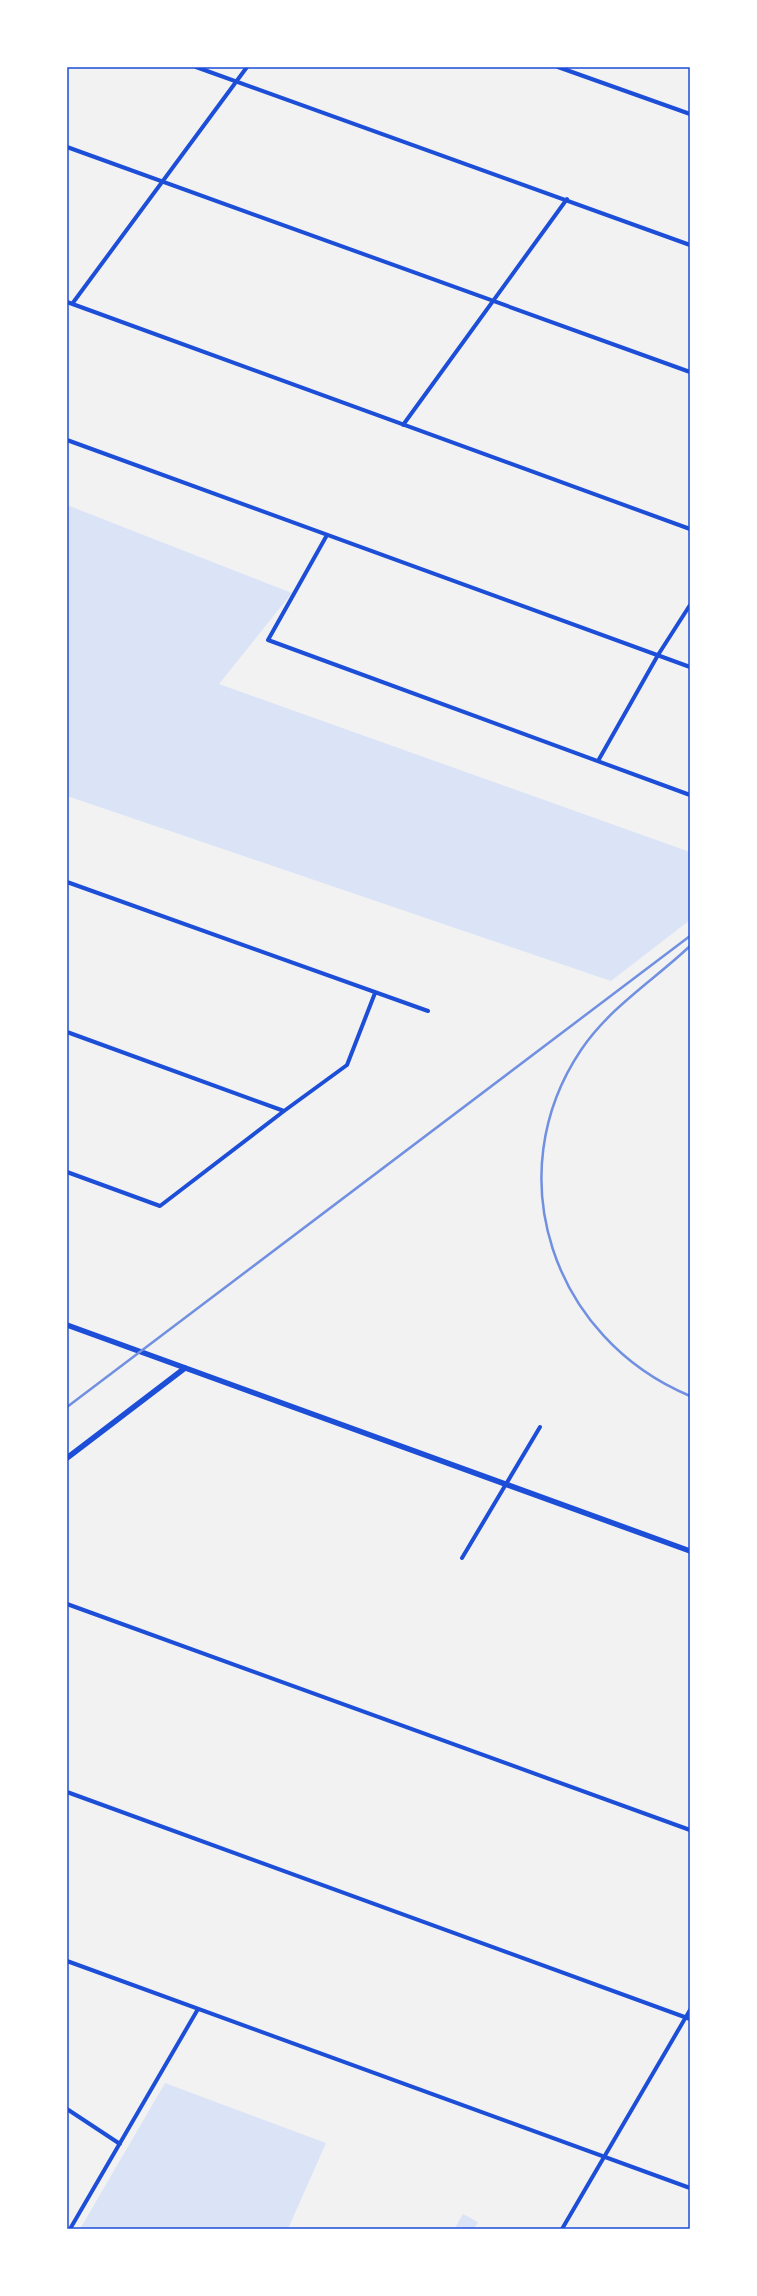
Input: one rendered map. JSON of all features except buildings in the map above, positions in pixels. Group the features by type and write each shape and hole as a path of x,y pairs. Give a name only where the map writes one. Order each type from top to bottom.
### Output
{"street":[{"path":"196,67 567,199 690,245"},
{"path":"247,67 164,181 69,303 690,529"},
{"path":"558,67 690,114"},
{"path":"67,147 690,372"},
{"path":"403,425 492,300 524,260 567,199"},
{"path":"67,440 690,667"},
{"path":"328,535 268,640 690,795"},
{"path":"598,761 658,655 690,605"},
{"path":"67,882 428,1012"},
{"path":"67,1172 160,1206 284,1111 348,1065 375,993"},
{"path":"67,1032 284,1111"},
{"path":"67,1325 690,1551"},
{"path":"67,1458 185,1368"},
{"path":"462,1558 540,1427"},
{"path":"67,1604 690,1830"},
{"path":"67,1792 688,2018"},
{"path":"67,1961 690,2188"},
{"path":"70,2229 198,2009"},
{"path":"562,2229 604,2156 688,2018 690,2010"},
{"path":"67,2110 120,2144"}],"shaded area":[{"path":"67,505 292,593 219,684 690,852 690,920 611,981 67,796"},
{"path":"165,2083 326,2143 288,2229 80,2229"},
{"path":"463,2214 478,2222 474,2229 455,2228"}],"railway":[{"path":"67,1407 690,936"},
{"path":"690,946 618,1007 592,1035 581,1050 556,1098 543,1149 542,1199 553,1248 573,1294 603,1335 643,1370 690,1396"}]}
